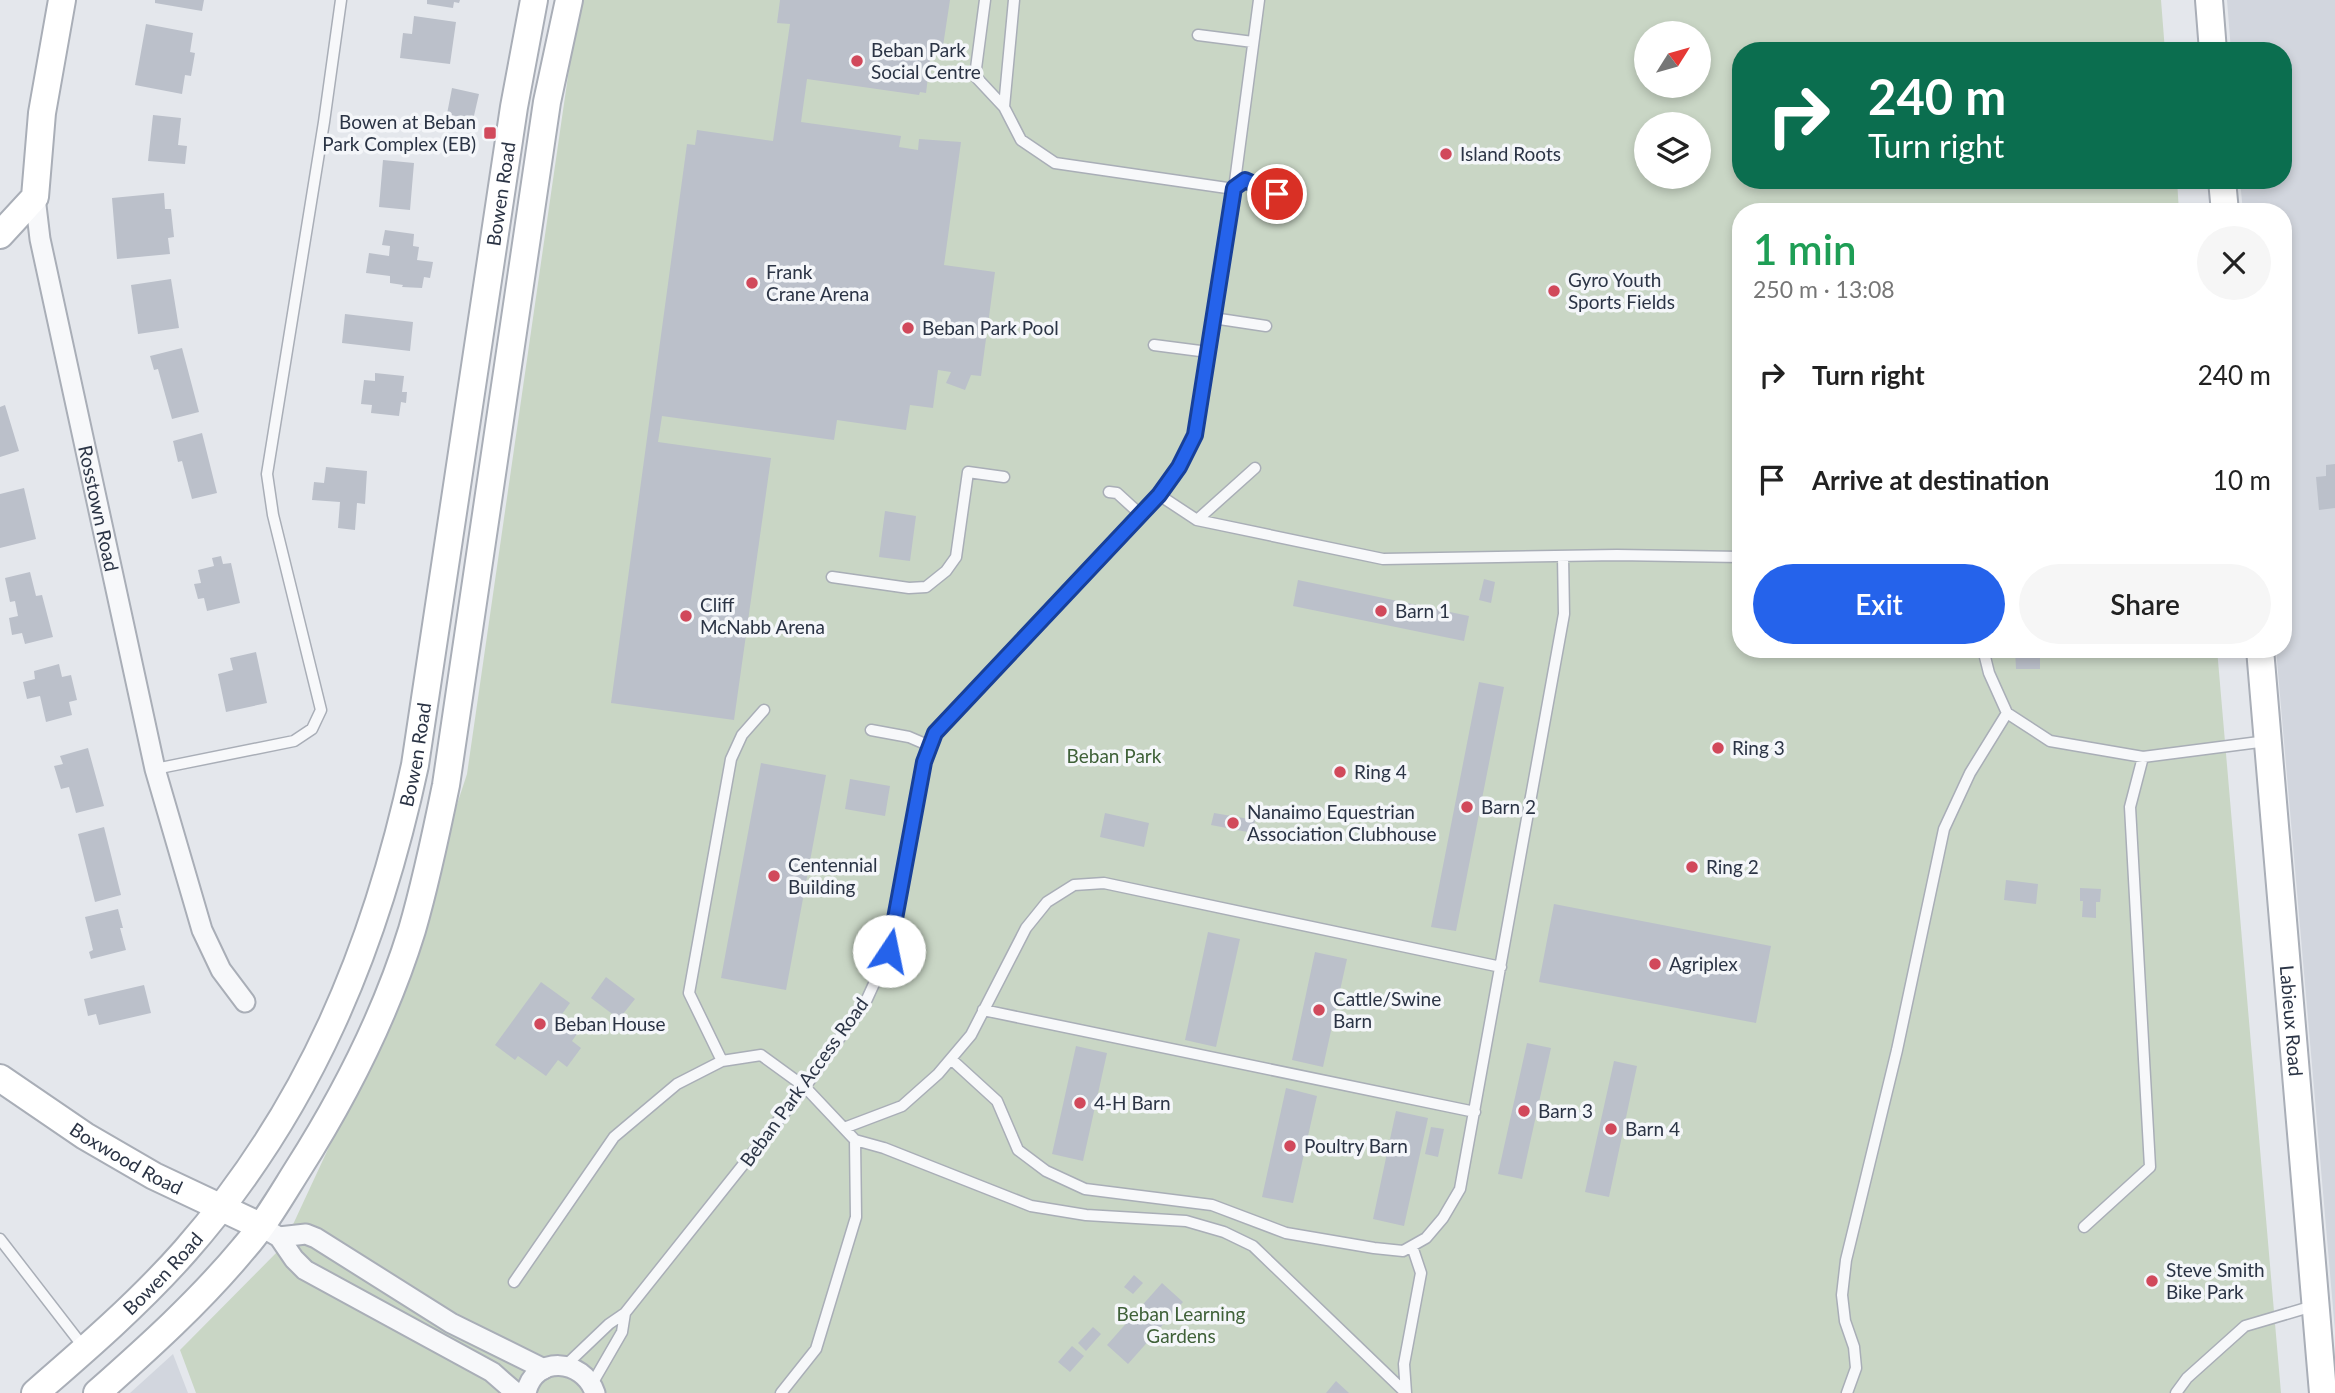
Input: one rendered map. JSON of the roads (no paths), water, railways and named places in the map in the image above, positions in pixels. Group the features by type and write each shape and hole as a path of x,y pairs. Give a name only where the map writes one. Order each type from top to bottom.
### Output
{"main road":[{"name":"Rosstown Road","path":"35,197 42,113 62,0"},
{"name":"Bowen Road","path":"35,1393 154,1285 222,1206 280,1121 329,1032 381,902 415,765 512,121 534,0"},
{"name":"Bowen Road","path":"97,1393 198,1298 246,1246 270,1231 352,1076 411,932 432,858 446,785 547,102 569,0"},
{"path":"2209,0 2212,42"},
{"path":"0,235 35,197"},
{"name":"Labieux Road","path":"2261,658 2323,1393"},
{"name":"Boxwood Road","path":"0,1078 85,1136 154,1175 270,1231"}],"street":[{"name":"Rosstown Road","path":"35,197 40,239 155,769 202,930 221,970 245,1002"},
{"path":"270,1231 306,1234 316,1238 451,1323 544,1369"},
{"path":"270,1231 305,1270 492,1372 516,1393"},
{"path":"526,1393 534,1377 555,1365 566,1365 585,1375 593,1389"}],"lane":[{"path":"155,769 294,741 312,729 321,710 273,515 267,474 341,0"},
{"path":"985,0 975,76 1004,107 1021,140 1055,163 1234,188 1245,180 1277,194"},
{"path":"1004,107 1014,0"},
{"name":"Beban Park Access Road","path":"566,1365 609,1324 625,1313 804,1087 867,999 889,951 924,762 935,733 1159,495 1179,467 1195,435 1234,188 1259,0"},
{"path":"1198,35 1253,42"},
{"path":"1213,318 1266,326"},
{"path":"1154,345 1208,352"},
{"path":"1197,520 1255,468"},
{"path":"832,577 909,588 926,587 946,571 956,557 968,471 1004,477"},
{"path":"1109,492 1117,493 1140,514"},
{"path":"1159,495 1197,520 1383,559 1563,555 1732,557"},
{"path":"951,1059 998,1101 1018,1150 1046,1171 1085,1189 1212,1205 1286,1233 1383,1249 1402,1251 1426,1238 1443,1218 1460,1189 1564,614 1563,555"},
{"path":"1985,658 2007,713 2050,741 2143,757 2268,740"},
{"path":"722,1061 689,993 731,759 742,735 764,710"},
{"path":"1847,1393 1856,1368 1842,1295 1846,1260 1896,1050 1944,829 1970,773 2007,713"},
{"path":"871,730 909,737 930,746"},
{"path":"2084,1227 2150,1167 2130,807 2143,757"},
{"path":"844,1128 902,1106 938,1074 971,1035 1026,928 1047,902 1074,885 1104,883 1501,967"},
{"path":"983,1010 1475,1112"},
{"path":"513,1282 614,1137 677,1084 722,1061 761,1055 804,1087 855,1140 884,1148 1031,1206 1086,1215 1186,1221 1224,1231 1253,1246 1407,1393"},
{"path":"781,1393 816,1349 856,1217 855,1140"},
{"path":"0,1239 85,1349"},
{"path":"1407,1393 1404,1364 1420,1273 1412,1246"},
{"path":"2176,1393 2187,1378 2245,1326 2316,1305"},
{"name":"Beban Park Access Road","path":"593,1389 622,1332 625,1313"}],"place":[{"name":"Beban Park Social Centre","path":"857,61"},
{"name":"Bowen at Beban Park Complex (EB)","path":"490,133"},
{"name":"Island Roots","path":"1446,154"},
{"name":"Frank Crane Arena","path":"752,283"},
{"name":"Gyro Youth Sports Fields","path":"1554,291"},
{"name":"Beban Park Pool","path":"908,328"},
{"name":"Barn 1","path":"1381,611"},
{"name":"Cliff McNabb Arena","path":"686,616"},
{"name":"Ring 3","path":"1718,748"},
{"name":"Ring 4","path":"1340,772"},
{"name":"Barn 2","path":"1467,807"},
{"name":"Nanaimo Equestrian Association Clubhouse","path":"1233,823"},
{"name":"Ring 2","path":"1692,867"},
{"name":"Centennial Building","path":"774,876"},
{"name":"Agriplex","path":"1655,964"},
{"name":"Cattle/Swine Barn","path":"1319,1010"},
{"name":"Beban House","path":"540,1024"},
{"name":"4-H Barn","path":"1080,1103"},
{"name":"Barn 3","path":"1524,1111"},
{"name":"Barn 4","path":"1611,1129"},
{"name":"Poultry Barn","path":"1290,1146"},
{"name":"Steve Smith Bike Park","path":"2152,1281"}],"park label":[{"name":"Beban Park","path":"1114,756"},
{"name":"Beban Learning Gardens","path":"1181,1325"}]}
